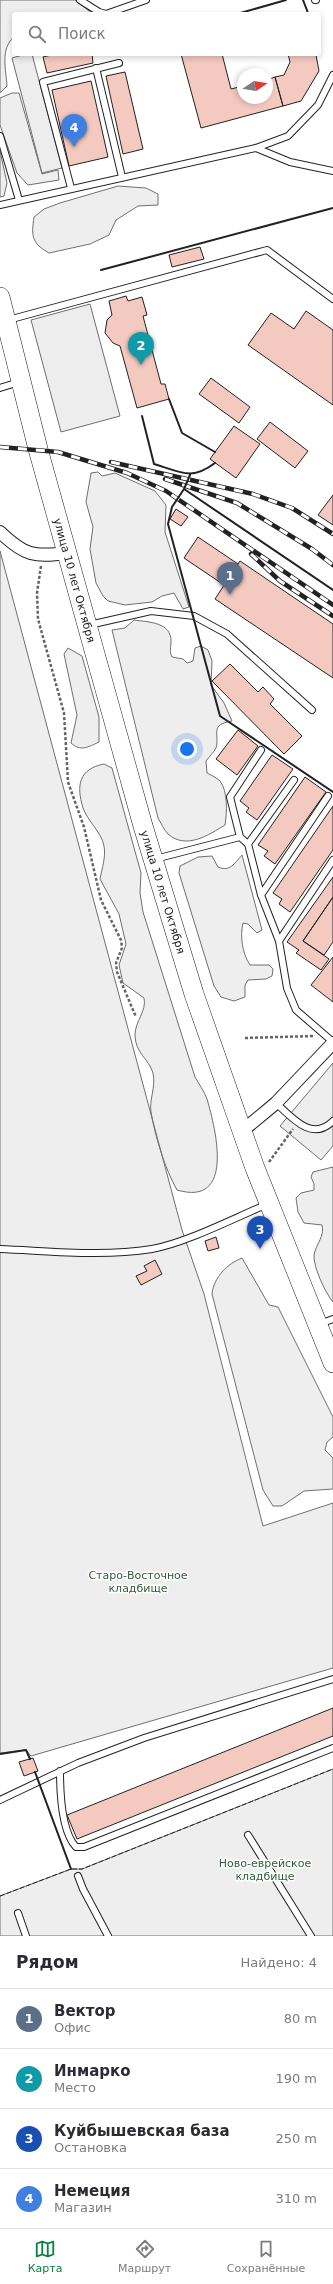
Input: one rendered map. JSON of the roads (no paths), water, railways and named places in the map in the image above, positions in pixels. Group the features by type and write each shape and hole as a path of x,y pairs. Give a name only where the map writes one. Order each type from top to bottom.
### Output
{"main road":[{"name":"улица 10 лет Октября","path":"0,297 28,409 87,626 153,860 194,994 241,1132 268,1204 325,1322 333,1363"},
{"name":"улица 10 лет Октября","path":"0,352 8,385 28,409"}],"street":[{"path":"0,532 31,555 42,556 67,553"},
{"path":"241,1132 276,1103 330,1040"}],"lane":[{"path":"80,0 99,12"},
{"path":"112,12 146,0"},
{"path":"72,188 43,82 119,63"},
{"path":"96,68 122,177"},
{"path":"0,205 256,148 288,136 318,105 333,75"},
{"path":"0,136 19,200"},
{"path":"256,148 290,162 333,171"},
{"path":"6,320 267,250 333,299"},
{"path":"87,626 151,611 194,616 227,634 312,710"},
{"path":"261,750 230,797 240,837 248,844 261,896 279,940 287,988 296,1010 330,1040"},
{"path":"248,844 294,780"},
{"path":"261,896 328,796"},
{"path":"153,860 240,837"},
{"path":"279,940 333,860"},
{"path":"276,1103 297,1123 309,1130 321,1129 333,1121"},
{"path":"0,1249 119,1253 153,1248 182,1239 268,1204"},
{"path":"0,1800 60,1771 144,1738 333,1679"},
{"path":"60,1771 60,1800 71,1841 76,1847 84,1847 333,1748"},
{"path":"248,1835 311,1936"},
{"path":"78,1876 83,1889 108,1936"},
{"path":"18,1913 26,1936"}],"railway":[{"path":"0,447 58,452 127,473 166,491 333,605"},
{"path":"111,462 253,494 292,508 333,534"},
{"path":"165,479 237,503 312,549 333,565"},
{"path":"251,554 280,581 333,616"}],"place":[{"name":"Немеция","path":"74,147"},
{"name":"Инмарко","path":"141,365"},
{"name":"Вектор","path":"230,595"},
{"name":"Куйбышевская база","path":"260,1249"}],"park label":[{"name":"Старо-Восточное кладбище","path":"138,1581"},
{"name":"Ново-еврейское кладбище","path":"265,1869"}]}
